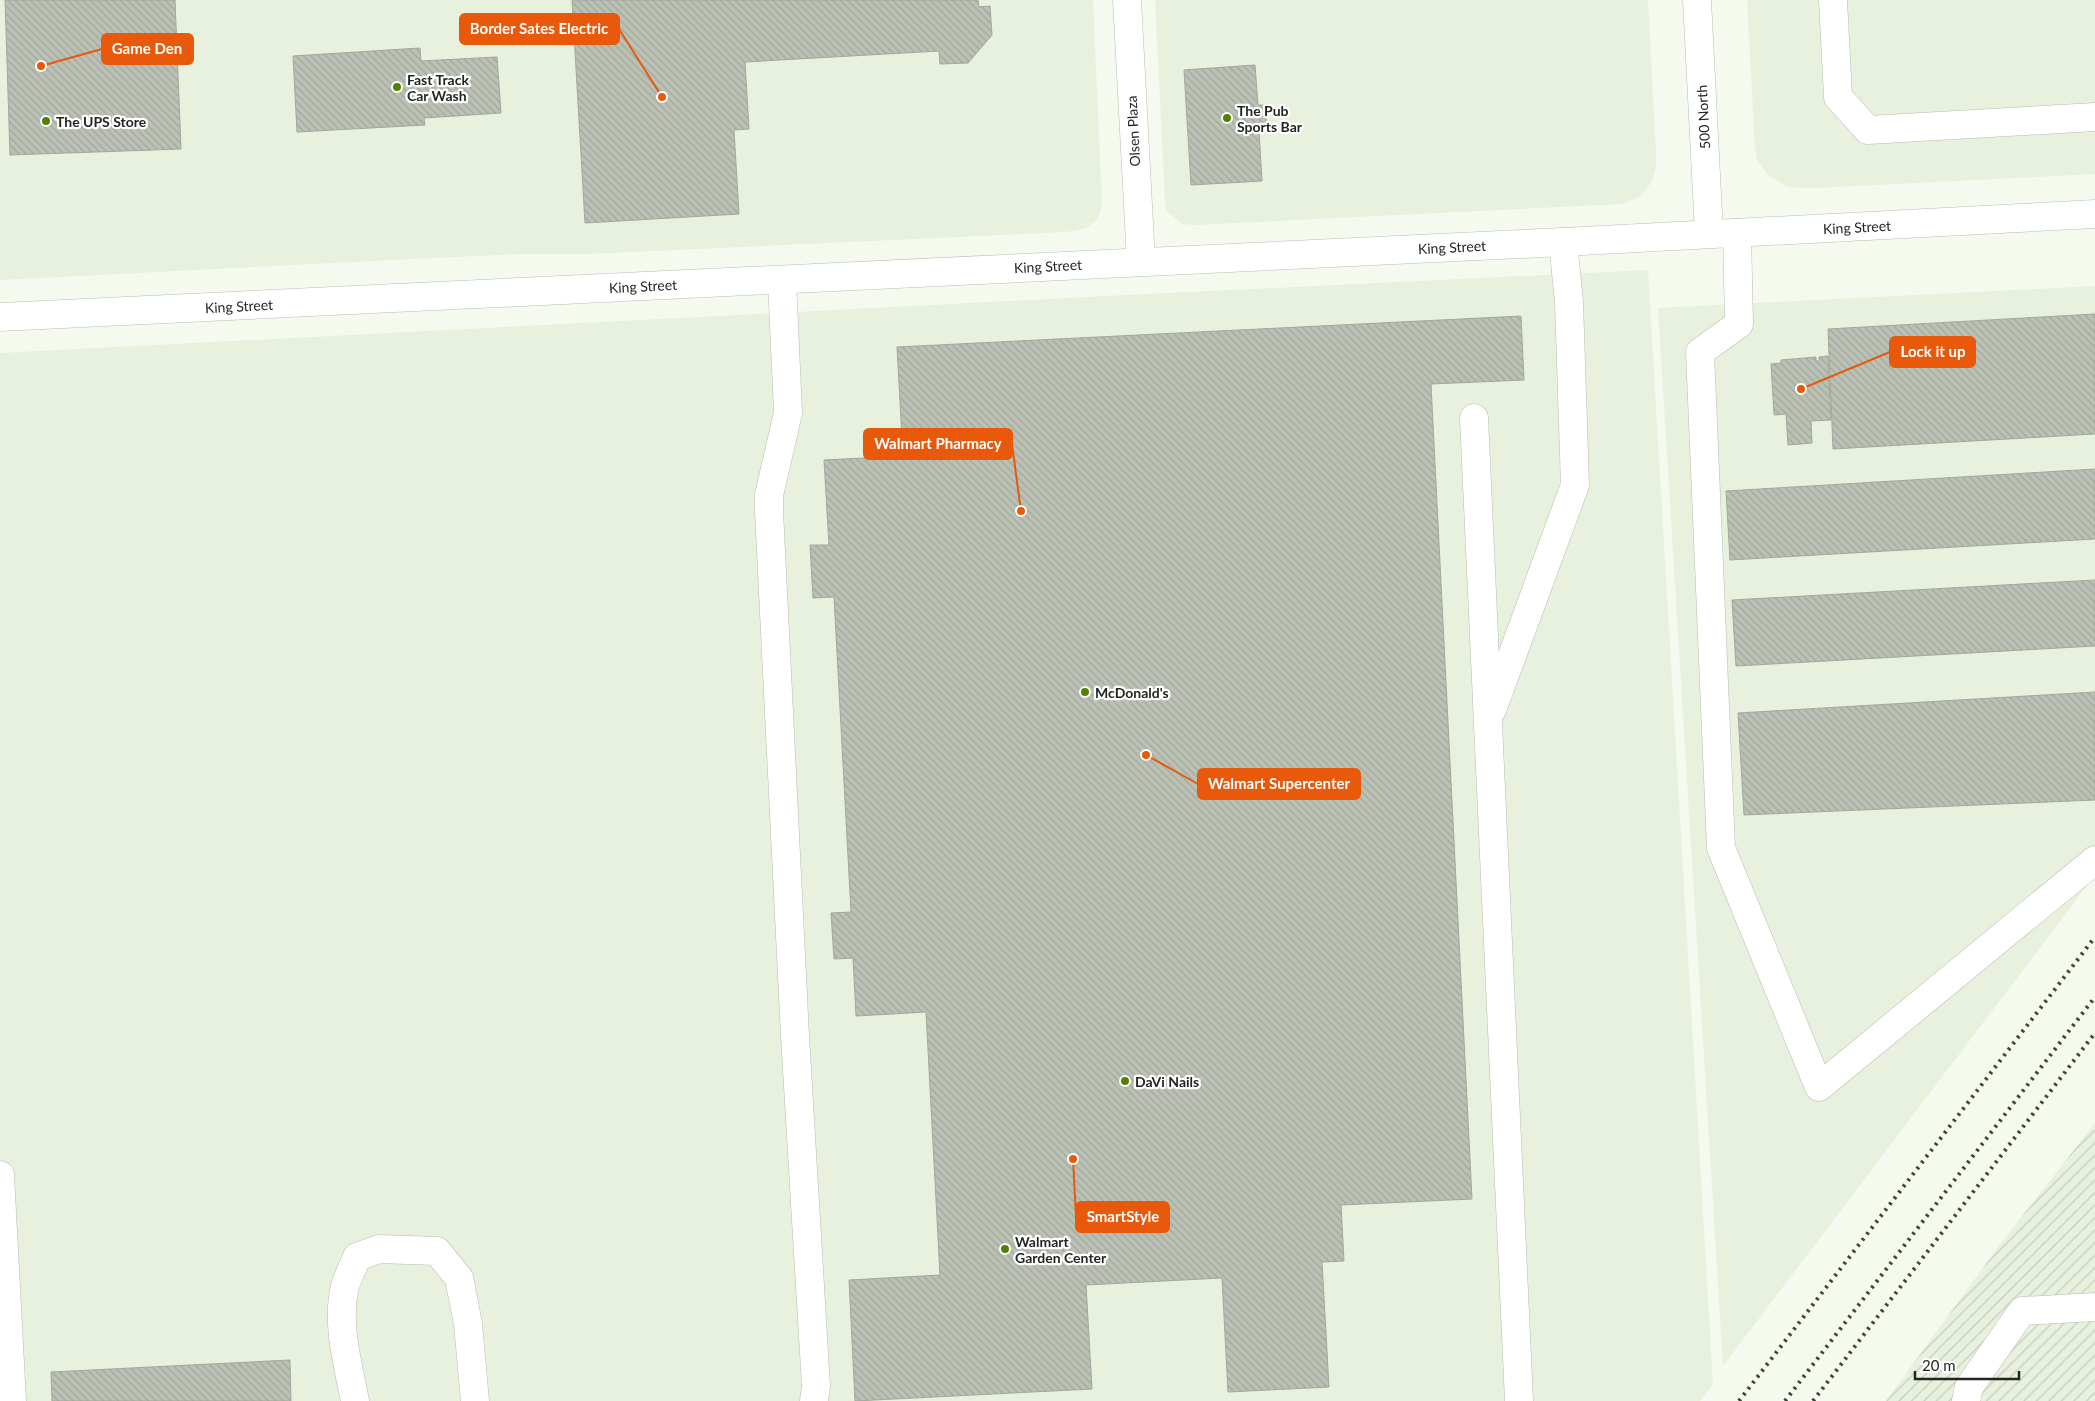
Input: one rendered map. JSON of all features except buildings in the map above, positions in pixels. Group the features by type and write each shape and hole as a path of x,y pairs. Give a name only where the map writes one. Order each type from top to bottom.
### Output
{"street":[{"name":"Olsen Plaza","path":"1127,0 1141,262"},
{"name":"500 North","path":"1697,0 1709,234"},
{"path":"1833,0 1838,97 1868,130 2095,117"},
{"name":"King Street","path":"0,318 1563,242 2095,214"},
{"path":"1736,233 1739,324 1700,352 1721,848 1819,1088 2095,860"},
{"path":"1488,721 1575,485 1569,302 1563,242"},
{"path":"782,280 788,413 769,495 769,511 795,1036 816,1386 814,1401"},
{"path":"1474,418 1519,1401"},
{"path":"0,1176 3,1278 12,1401"},
{"path":"355,1401 343,1338 342,1310 345,1286 357,1257 380,1249 437,1251 459,1278 468,1324 475,1401"},
{"path":"1966,1401 1969,1387 2022,1311 2095,1307"}],"shaded area":[{"path":"0,0 1093,0 1102,204 1098,218 1087,228 1066,232 588,254 519,254 0,280"},
{"path":"1155,0 1648,0 1656,153 1653,178 1647,189 1638,198 1622,204 1195,225 1182,224 1167,211 1165,201"},
{"path":"1747,0 2095,0 2095,174 1815,188 1787,187 1767,174 1757,159"},
{"path":"1648,270 1713,1384 1700,1401 0,1401 0,353"},
{"path":"2095,286 2095,875 1723,1366 1658,308"},
{"path":"2095,1123 2095,1401 1886,1401 1998,1247"}],"railway":[{"path":"1739,1401 2095,937"},
{"path":"1785,1401 2095,997"},
{"path":"1813,1401 2095,1033"}],"place":[{"name":"Game Den","path":"41,66"},
{"name":"Fast Track Car Wash","path":"397,87"},
{"name":"Border Sates Electric","path":"662,97"},
{"name":"The Pub Sports Bar","path":"1227,118"},
{"name":"The UPS Store","path":"46,121"},
{"name":"Lock it up","path":"1801,389"},
{"name":"Walmart Pharmacy","path":"1021,511"},
{"name":"McDonald's","path":"1085,692"},
{"name":"Walmart Supercenter","path":"1146,755"},
{"name":"DaVi Nails","path":"1125,1081"},
{"name":"SmartStyle","path":"1073,1159"},
{"name":"Walmart Garden Center","path":"1005,1249"}]}
